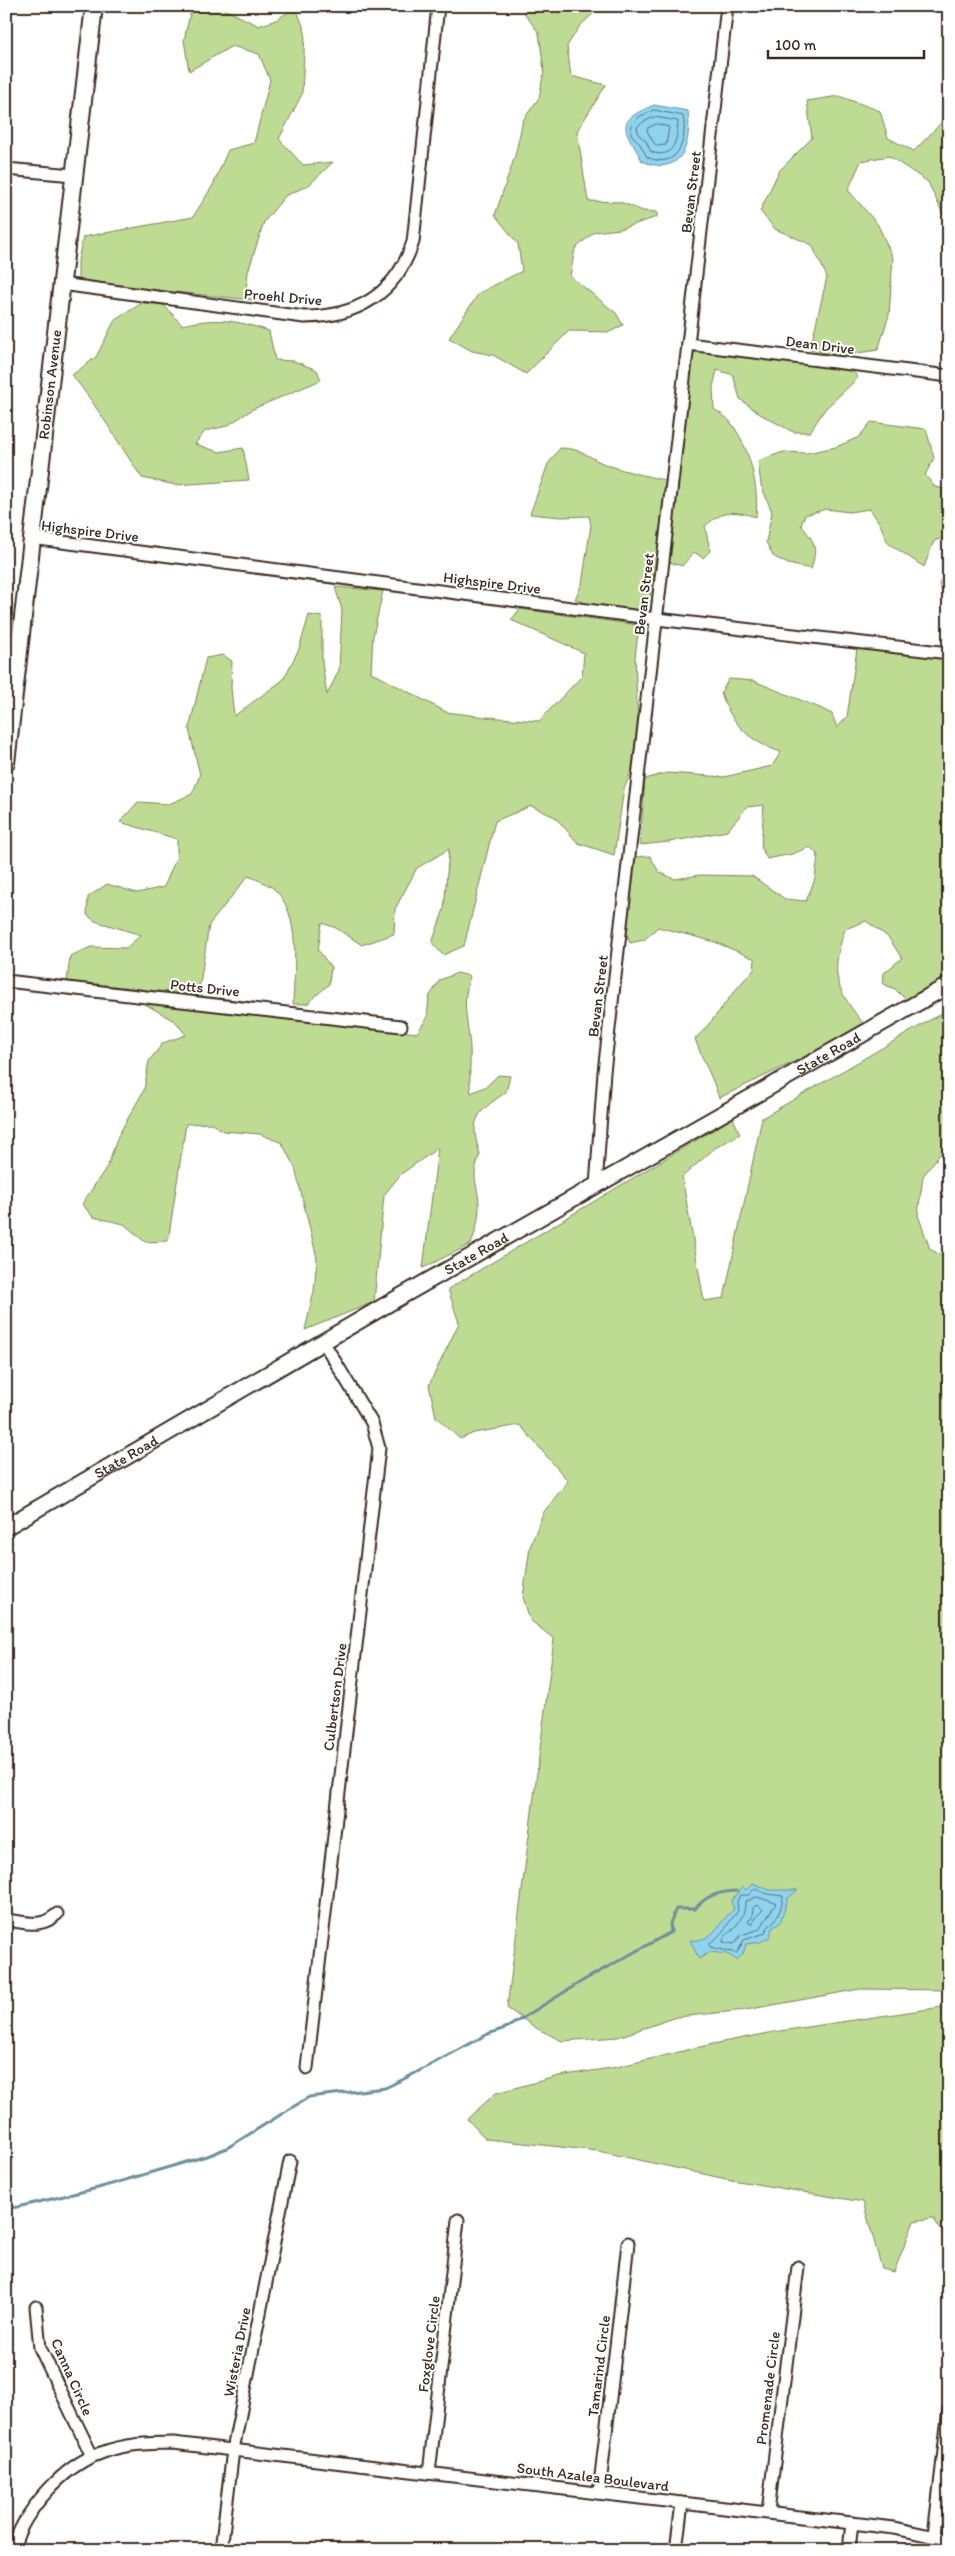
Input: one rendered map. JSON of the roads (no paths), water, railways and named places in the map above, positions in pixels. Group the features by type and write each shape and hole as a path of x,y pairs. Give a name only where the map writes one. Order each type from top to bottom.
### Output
{"main road":[{"name":"Robinson Avenue","path":"6,763 60,284 94,6"}],"street":[{"name":"Proehl Drive","path":"60,284 304,316 334,315 350,311 369,302 390,284 399,272 412,242 438,6"},
{"name":"Bevan Street","path":"596,1186 604,1072 728,6"},
{"path":"6,169 73,175"},
{"name":"Dean Drive","path":"688,344 949,376"},
{"name":"Highspire Drive","path":"32,538 657,619 949,653"},
{"name":"Potts Drive","path":"6,981 401,1026"},
{"name":"State Road","path":"6,1527 596,1186 949,985"},
{"name":"Culbertson Drive","path":"307,2068 379,1448 376,1431 369,1417 324,1343"},
{"path":"6,1920 36,1924 47,1922 57,1914"},
{"name":"Wisteria Drive","path":"221,2550 234,2450 290,2161"},
{"name":"Foxglove Circle","path":"429,2472 458,2220"},
{"name":"Tamarind Circle","path":"599,2493 628,2243"},
{"name":"Promenade Circle","path":"768,2512 798,2266"},
{"name":"Canna Circle","path":"36,2307 40,2348 92,2456"},
{"path":"934,2535 949,2409"},
{"name":"South Azalea Boulevard","path":"13,2550 21,2528 44,2495 70,2470 92,2456 119,2447 155,2443 234,2450 768,2512 934,2535 949,2540"},
{"path":"676,2550 682,2503"},
{"path":"849,2550 852,2523"}],"water":[{"path":"654,105 688,111 689,123 686,146 682,155 667,165 656,165 642,161 626,128 627,122 631,117"},
{"path":"753,1883 769,1890 798,1890 788,1898 780,1923 772,1928 770,1937 760,1942 746,1944 743,1954 737,1960 727,1954 710,1952 699,1959 690,1940 698,1940 711,1935 734,1909 731,1901 742,1887 746,1890"}],"waterway":[{"path":"6,2208 98,2188 210,2155 227,2148 309,2097 385,2088 488,2034 508,2027 584,1980 671,1932 670,1923 676,1909 695,1909 708,1897 724,1892 736,1891"}]}
